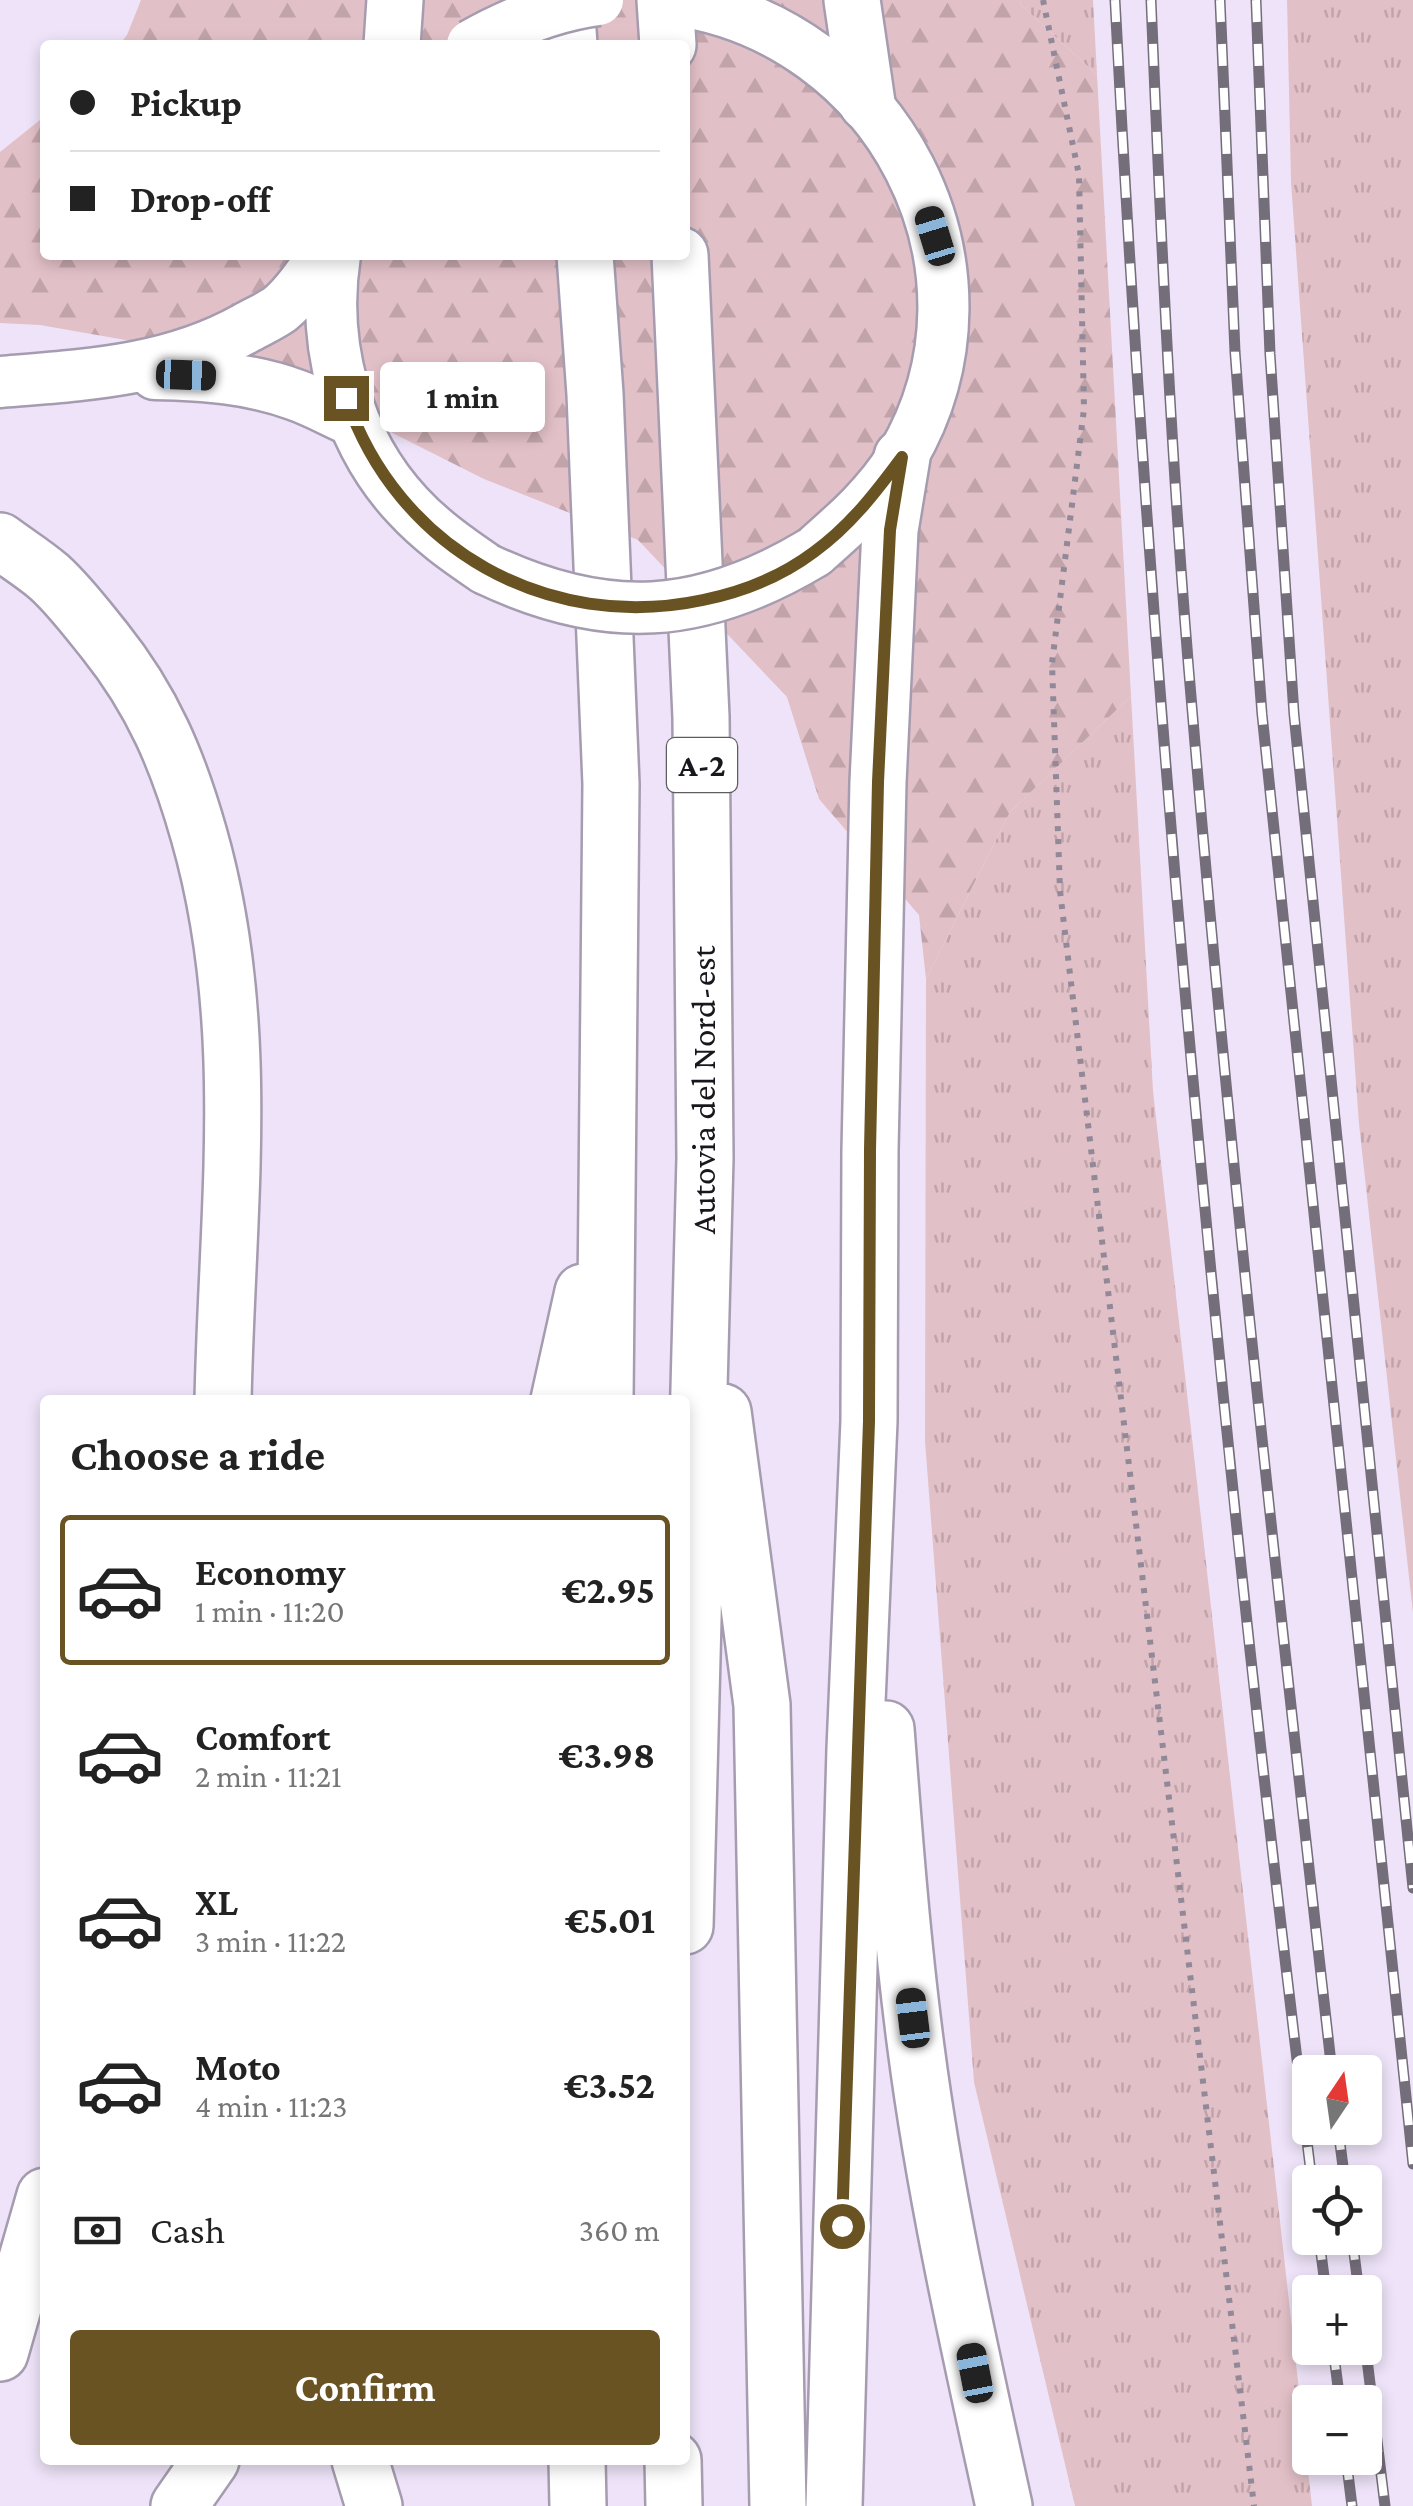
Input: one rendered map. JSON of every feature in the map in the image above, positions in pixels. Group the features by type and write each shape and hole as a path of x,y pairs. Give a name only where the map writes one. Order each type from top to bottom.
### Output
{"highway":[{"path":"392,40 394,0"},
{"path":"566,0 569,40"},
{"path":"665,0 668,40"},
{"path":"852,0 866,103"},
{"path":"585,260 595,394 611,784 605,1395"},
{"name":"Autovia del Nord-est","path":"680,260 701,718 705,1158 690,1735"},
{"path":"834,2506 854,1768 866,1496 878,782 890,530 902,457"},
{"path":"0,541 50,578 128,671 162,728 186,790 219,917 230,987 234,1138 223,1395"},
{"path":"560,1395 610,1172"},
{"path":"702,1275 735,1486 762,1705 778,2506"},
{"path":"202,1395 226,1286"},
{"path":"866,1496 898,1890 916,2050 946,2225 1004,2506"},
{"path":"0,2353 40,2213"},
{"path":"178,2506 207,2465"},
{"path":"362,2465 374,2506"},
{"path":"577,2465 578,2506"},
{"path":"673,2465 674,2506"}],"main road":[{"path":"481,40 554,8 598,0"},
{"path":"333,260 332,336 338,374 354,421 382,473 406,505 442,538 486,569 527,589 574,602 634,609 726,595 771,578 814,552 864,507 902,457 927,401 940,343 943,285 935,236 922,192 898,144 836,72 776,31 736,14 673,0"},
{"path":"110,373 187,354 232,336 280,309 320,260"},
{"path":"0,382 110,373 219,376 296,394 354,421"}],"path":[{"path":"1043,0 1079,175 1084,409 1052,663 1060,891 1254,2506"}],"green space":[{"path":"141,0 1020,0 1097,75 1131,696 1010,812 926,979 919,915 819,799 787,697 638,540 484,479 251,362 40,325 0,323 0,152 40,120 40,260 690,260 690,40 123,40"},
{"path":"1020,0 1093,0 1097,75 1021,5"},
{"path":"1287,0 1413,0 1413,1613 1359,1124 1291,182"},
{"path":"1131,696 1153,1091 1292,2328 1292,2365 1296,2365 1298,2385 1292,2385 1292,2475 1309,2475 1312,2506 1075,2506 974,2082 925,1441 926,979 1010,812"}],"railway":[{"path":"1115,0 1149,547 1194,1093 1249,1638 1310,2165"},
{"path":"1151,0 1173,450 1208,889 1258,1397 1330,2055"},
{"path":"1220,0 1235,352 1262,714 1413,2164"},
{"path":"1256,0 1270,354 1294,714 1413,1888"},
{"path":"1340,2145 1343,2165"},
{"path":"1321,2255 1324,2275"},
{"path":"1354,2255 1357,2275"},
{"path":"1335,2365 1338,2385"},
{"path":"1368,2365 1385,2506"},
{"path":"1348,2475 1352,2506"}],"route":[{"path":"346,398 355,424 382,473 406,505 442,538 486,569 527,589 574,602 634,609 726,595 771,578 814,552 864,507 902,457 885,594 878,782 869,1421 842,2226"}]}
